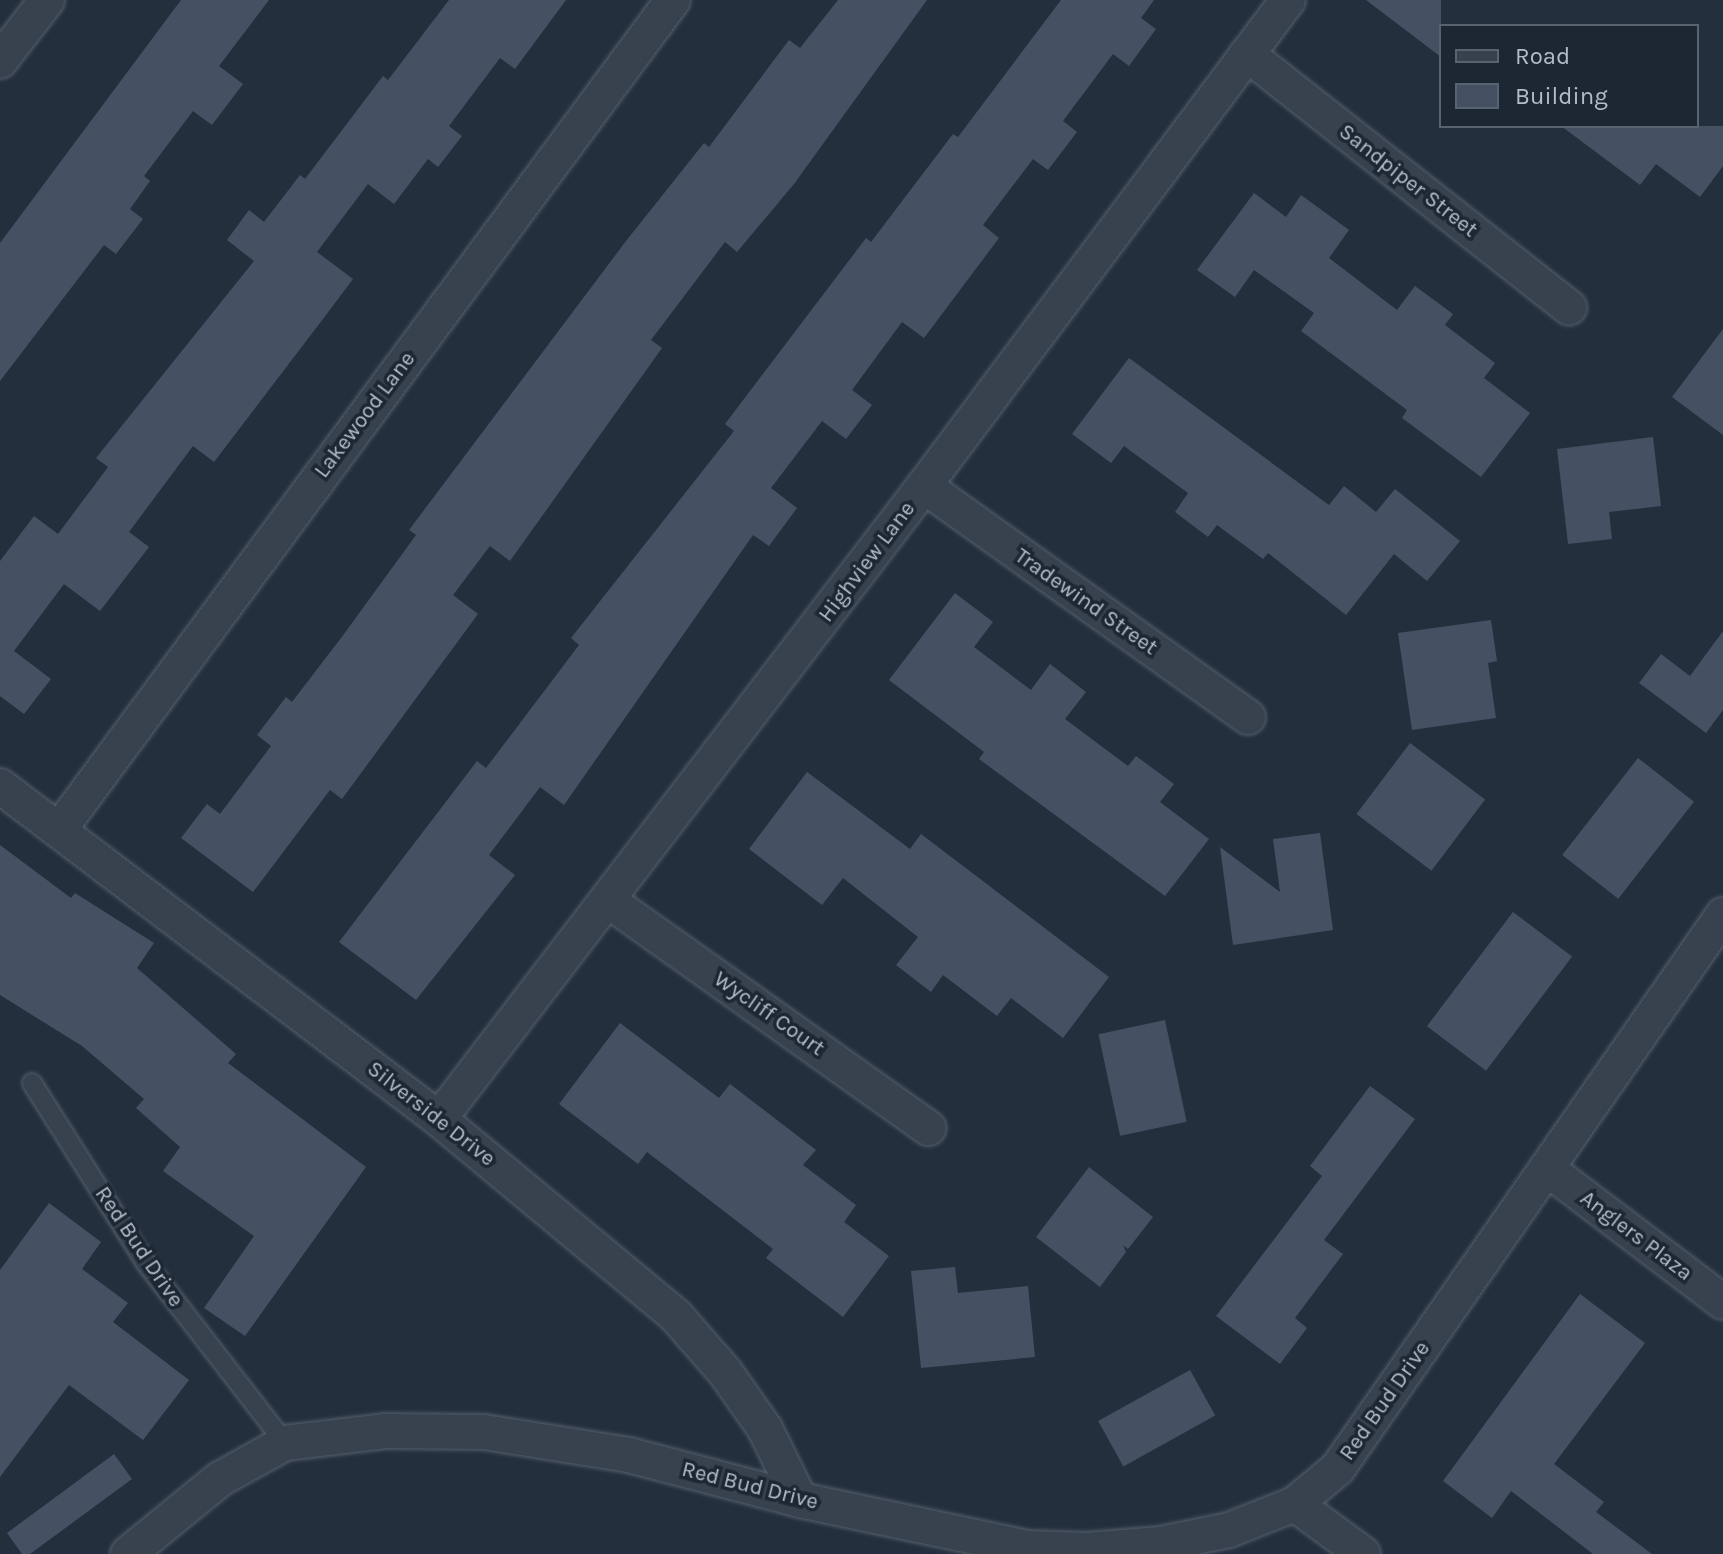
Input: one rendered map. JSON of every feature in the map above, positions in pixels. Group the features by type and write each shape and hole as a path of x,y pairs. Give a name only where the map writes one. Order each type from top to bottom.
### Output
{"street":[{"path":"0,61 47,0"},
{"name":"Lakewood Lane","path":"59,830 673,0"},
{"name":"Highview Lane","path":"439,1119 924,486 1288,0"},
{"name":"Sandpiper Street","path":"1247,54 1569,307"},
{"name":"Tradewind Street","path":"924,486 1248,717"},
{"name":"Silverside Drive","path":"0,786 439,1119 676,1316 757,1418 800,1500"},
{"name":"Wycliff Court","path":"609,901 929,1128"},
{"name":"Red Bud Drive","path":"128,1554 220,1479 285,1443 385,1431 484,1432 629,1455 800,1500 1027,1548 1087,1550 1161,1544 1229,1530 1295,1504 1338,1468 1549,1170 1723,915"},
{"name":"Anglers Plaza","path":"1549,1170 1723,1302"},
{"path":"1295,1504 1363,1554"}],"lane":[{"name":"Red Bud Drive","path":"32,1083 145,1262 285,1443"}],"building":[{"path":"181,0 269,0 219,66 243,84 212,125 193,111 144,176 150,181 130,209 143,219 116,254 104,245 0,381 0,243"},
{"path":"449,0 566,0 515,69 500,58 449,126 462,136 438,167 428,159 394,204 368,184 317,252 353,279 214,462 193,446 129,532 149,547 100,611 64,584 14,651 51,679 24,714 0,696 0,561 34,516 58,534 108,467 96,458 254,261 227,240 249,210 264,222 300,175 305,179 383,76 388,80"},
{"path":"838,0 927,0 794,184 737,252 725,242 651,340 662,348 510,561 490,546 453,595 478,614 342,799 330,790 253,892 181,838 207,804 220,814 271,746 257,735 286,697 292,702 344,634 416,535 409,530 626,241 704,143 709,147 789,40 800,48"},
{"path":"1061,0 1154,0 1141,18 1156,29 1129,66 1113,54 1063,121 1077,132 1048,170 1033,159 983,225 999,238 924,338 902,322 852,390 872,405 846,439 822,421 771,488 797,508 769,546 753,535 564,805 540,787 489,855 515,875 416,1000 339,942 477,761 486,768 579,645 571,638 734,431 725,424 866,238 871,242 953,134 958,137"},
{"path":"1366,0 1441,0 1439,55"},
{"path":"1723,126 1723,166 1700,197 1656,164 1640,185 1564,128"},
{"path":"1254,193 1286,217 1301,195 1349,230 1329,258 1397,310 1415,286 1453,314 1445,325 1495,363 1484,378 1530,413 1481,477 1402,418 1407,410 1301,331 1314,313 1254,270 1235,297 1197,270"},
{"path":"1723,329 1723,435 1672,397"},
{"path":"1129,358 1329,505 1344,486 1376,512 1395,489 1460,541 1427,581 1394,554 1346,615 1268,553 1263,559 1217,525 1208,537 1175,512 1188,493 1124,446 1111,463 1072,434"},
{"path":"1653,437 1661,506 1609,512 1612,539 1568,544 1557,449"},
{"path":"955,593 993,622 974,647 1031,690 1050,664 1086,692 1065,719 1128,766 1136,756 1174,784 1160,802 1209,839 1165,896 979,759 984,752 889,680"},
{"path":"1491,620 1497,661 1488,663 1496,718 1412,730 1398,633"},
{"path":"1723,631 1723,710 1706,733 1639,683 1661,654 1690,676"},
{"path":"1410,743 1485,800 1432,871 1356,814"},
{"path":"1638,758 1694,802 1618,899 1562,855"},
{"path":"807,772 910,849 921,834 1109,977 1063,1038 1011,998 997,1016 943,975 931,992 896,965 918,937 843,878 822,905 749,849"},
{"path":"1320,833 1333,930 1233,945 1220,847 1280,892 1273,839"},
{"path":"0,845 71,898 75,893 154,943 137,968 236,1054 228,1063 366,1167 245,1336 204,1308 254,1236 163,1171 180,1147 136,1108 144,1099 82,1046 0,995"},
{"path":"1513,912 1572,957 1486,1071 1427,1026"},
{"path":"1165,1020 1187,1122 1120,1136 1098,1034"},
{"path":"620,1023 719,1098 730,1084 816,1150 803,1165 856,1205 844,1222 889,1256 843,1317 766,1258 773,1249 647,1152 638,1164 559,1104"},
{"path":"1370,1086 1415,1119 1324,1240 1343,1254 1295,1318 1307,1328 1280,1364 1216,1316 1322,1176 1310,1166"},
{"path":"1089,1167 1153,1217 1128,1249 1123,1245 1126,1252 1100,1287 1036,1237"},
{"path":"49,1203 101,1242 82,1269 128,1303 113,1322 189,1380 143,1440 69,1385 0,1477 0,1270"},
{"path":"955,1267 958,1293 1028,1286 1035,1357 921,1368 911,1271"},
{"path":"1580,1294 1645,1343 1554,1464 1604,1502 1596,1512 1652,1554 1593,1554 1511,1491 1492,1518 1443,1481"},
{"path":"1190,1370 1215,1415 1123,1466 1098,1421"},
{"path":"114,1454 132,1479 30,1554 22,1554 7,1533"}]}
